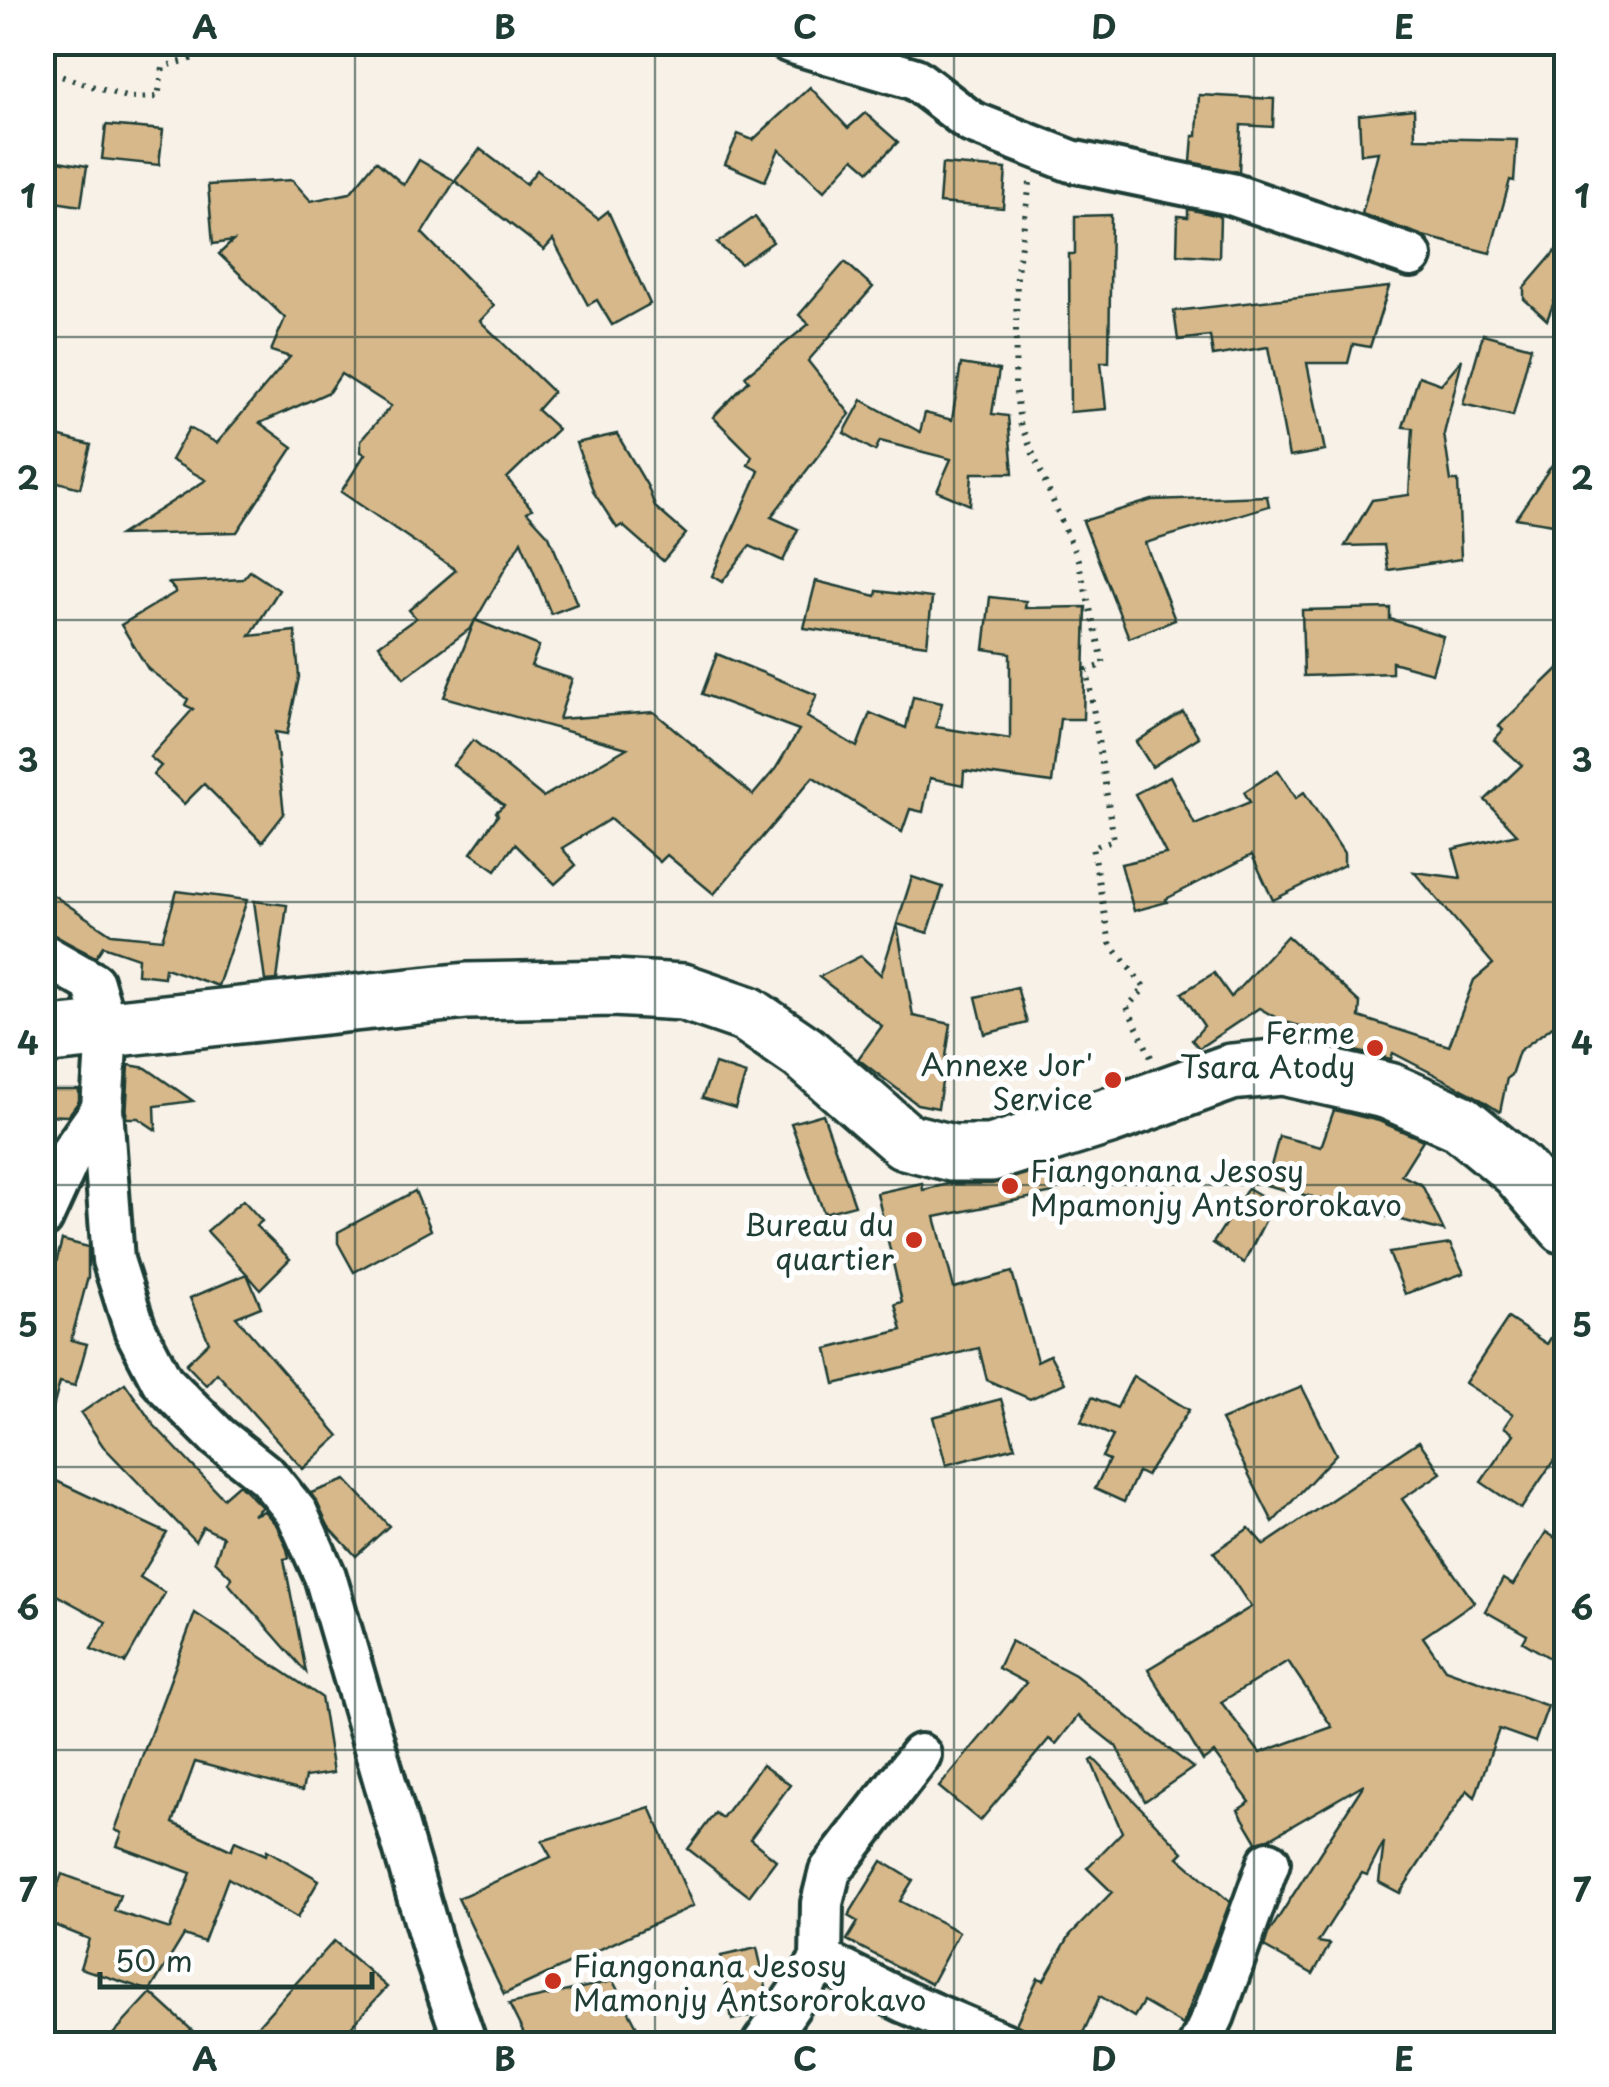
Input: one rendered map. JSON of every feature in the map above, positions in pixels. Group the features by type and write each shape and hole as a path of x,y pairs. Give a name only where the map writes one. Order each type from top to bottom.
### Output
{"street":[{"path":"790,42 914,78 971,122 1071,160 1231,194 1411,256"},
{"path":"42,954 93,983 106,1031 102,1109 113,1260 135,1329 162,1381 218,1438 267,1476 298,1513 325,1576 437,1961 466,2044"},
{"path":"42,1036 467,991 613,988 683,992 747,1014 804,1053 904,1141 952,1153 991,1153 1231,1072 1283,1067 1388,1091 1461,1123 1518,1170 1566,1226"},
{"path":"42,1218 73,1150 102,1109"},
{"path":"763,2044 821,1960 822,1903 830,1871 920,1755"},
{"path":"1200,2044 1214,2016 1268,1862"},
{"path":"821,1960 905,2002 1004,2044"}],"path":[{"path":"42,70 129,98 158,97 163,67 250,42"},
{"path":"1035,147 1017,272 1015,386 1020,424 1078,560 1104,666 1087,670 1114,840 1092,847 1110,942 1145,988 1127,1007 1168,1094"}],"building":[{"path":"810,87 848,128 865,113 898,142 869,171 854,158 824,191 779,149 765,181 725,164 738,134 753,140"},
{"path":"1199,95 1274,99 1273,127 1241,125 1239,172 1191,162"},
{"path":"1414,109 1415,138 1517,140 1514,181 1510,180 1490,253 1423,236 1362,214 1378,152 1361,154 1359,115"},
{"path":"106,125 163,130 159,165 102,159"},
{"path":"480,149 526,184 537,170 598,219 608,211 650,304 612,325 597,300 588,305 553,240 544,250 455,181"},
{"path":"42,158 87,166 81,206 42,200"},
{"path":"419,160 455,181 422,233 494,306 480,321 553,392 537,410 558,429 507,478 532,509 527,512 549,536 577,604 551,614 521,541 471,628 404,678 379,645 416,618 409,610 456,570 341,492 365,454 361,452 361,440 391,406 341,374 329,392 260,423 293,447 237,532 120,535 206,480 171,460 189,428 217,443 290,357 271,351 285,318 219,254 233,241 213,244 208,185 292,180 311,201 350,193 376,161 404,185"},
{"path":"942,164 1006,169 1003,208 939,203"},
{"path":"1188,209 1220,216 1219,257 1177,254 1178,216 1188,217"},
{"path":"1111,215 1109,362 1101,362 1106,409 1070,412 1069,254 1075,254 1075,216"},
{"path":"755,217 773,242 741,264 717,243"},
{"path":"1566,239 1566,271 1547,320 1524,299 1524,288"},
{"path":"845,262 873,287 808,361 850,414 771,517 798,529 783,561 750,546 722,582 712,576 759,471 748,465 752,456 713,417 749,381 745,376 809,324 799,315"},
{"path":"1389,287 1370,347 1353,344 1348,363 1307,363 1325,451 1289,457 1268,347 1213,356 1210,336 1178,340 1174,311"},
{"path":"1483,334 1531,347 1513,416 1463,404"},
{"path":"1462,359 1444,434 1451,481 1458,481 1461,559 1388,570 1384,545 1345,546 1372,500 1409,495 1413,428 1403,427 1419,376 1441,384"},
{"path":"961,364 999,370 992,414 1008,416 1013,473 972,473 970,505 937,491 951,459 880,441 875,451 844,433 862,400 920,432 925,413 952,420"},
{"path":"617,434 648,487 655,507 686,534 663,561 622,525 617,528 594,493 576,443"},
{"path":"57,436 91,445 80,488 47,479"},
{"path":"1566,444 1566,526 1516,518"},
{"path":"1267,496 1269,506 1145,543 1175,620 1129,638 1083,521 1152,500"},
{"path":"250,571 279,590 250,636 295,631 299,677 287,734 275,732 284,814 262,842 204,784 184,804 153,775 161,766 150,757 193,709 185,705 188,699 148,669 121,625 176,592 169,583 243,579"},
{"path":"816,581 876,596 877,591 932,598 927,645 804,628"},
{"path":"990,597 1026,601 1025,608 1086,607 1083,719 1060,719 1052,783 964,771 963,785 930,778 923,812 910,809 902,832 813,777 714,894 667,855 660,862 610,819 562,848 576,865 555,884 515,844 496,870 471,853 504,805 453,765 473,740 543,797 627,748 444,697 475,620 539,646 531,666 572,679 559,719 654,712 753,795 776,768 799,730 702,694 717,654 817,695 807,717 857,747 870,713 906,728 913,697 942,703 936,727 1010,739 1010,653 984,649"},
{"path":"1390,608 1390,619 1443,636 1432,673 1392,662 1392,673 1304,676 1302,610"},
{"path":"1566,661 1566,1016 1519,1051 1507,1078 1500,1112 1393,1053 1391,1059 1355,1051 1360,1035 1357,1033 1356,1042 1282,1021 1259,1008 1199,1048 1192,1040 1204,1026 1182,993 1214,973 1231,997 1287,936 1360,1003 1359,1017 1449,1046 1474,980 1493,964 1414,872 1461,878 1453,849 1517,834 1485,800 1522,765 1494,740 1503,730 1499,726"},
{"path":"1183,712 1199,737 1152,767 1136,742"},
{"path":"1278,770 1296,798 1304,792 1344,853 1344,865 1273,900 1252,855 1166,899 1167,902 1134,911 1121,864 1166,854 1135,794 1170,776 1195,825 1250,802 1244,792"},
{"path":"912,877 943,887 928,933 897,924"},
{"path":"177,891 247,900 218,986 165,968 164,977 137,974 138,958 103,946 96,957 42,930 42,911 53,895 111,934 162,939"},
{"path":"254,901 287,905 277,980 265,981"},
{"path":"897,924 913,1016 951,1024 938,1108 917,1104 858,1059 882,1026 819,977 861,956 881,975"},
{"path":"1017,987 1027,1023 985,1034 976,997"},
{"path":"715,1064 746,1074 735,1108 702,1098"},
{"path":"129,1065 146,1068 193,1101 155,1106 156,1130 138,1118 126,1118"},
{"path":"42,1090 79,1090 79,1101 68,1116 42,1115"},
{"path":"1334,1110 1379,1121 1423,1140 1401,1175 1422,1185 1444,1231 1266,1185 1279,1136 1321,1147"},
{"path":"823,1114 855,1205 824,1213 791,1123"},
{"path":"1046,1168 1053,1193 935,1217 954,1288 1012,1272 1037,1361 1050,1355 1065,1383 1030,1399 987,1380 979,1348 835,1384 827,1349 902,1330 895,1304 902,1302 877,1193 922,1183 923,1190 948,1184 992,1184"},
{"path":"1248,1188 1274,1203 1244,1263 1213,1243"},
{"path":"415,1191 431,1230 354,1272 338,1243 338,1232"},
{"path":"243,1200 262,1221 256,1226 290,1259 260,1289 207,1231"},
{"path":"62,1240 88,1247 88,1277 71,1340 87,1344 75,1386 60,1382 52,1412 42,1411 42,1318"},
{"path":"1450,1244 1464,1273 1405,1294 1389,1253"},
{"path":"247,1274 261,1307 236,1317 339,1436 303,1469 217,1373 206,1385 186,1364 209,1342 190,1298"},
{"path":"1566,1314 1566,1468 1554,1460 1521,1509 1481,1482 1514,1434 1504,1427 1513,1414 1465,1383 1508,1318 1547,1344"},
{"path":"1133,1376 1189,1410 1146,1476 1138,1472 1124,1502 1095,1489 1109,1460 1102,1457 1113,1436 1081,1422 1092,1397 1117,1408"},
{"path":"125,1383 153,1424 223,1498 239,1484 262,1507 253,1515 264,1511 277,1526 289,1558 284,1559 306,1672 228,1583 232,1578 215,1561 223,1537 203,1527 195,1541 103,1446 81,1413"},
{"path":"1302,1387 1336,1454 1273,1522 1221,1420"},
{"path":"1001,1399 1015,1447 946,1465 933,1417"},
{"path":"1419,1441 1441,1473 1402,1499 1474,1602 1423,1637 1445,1669 1548,1706 1535,1742 1499,1729 1475,1797 1467,1790 1400,1893 1379,1882 1384,1842 1367,1875 1362,1873 1318,1942 1330,1944 1313,1974 1264,1947 1268,1934 1364,1784 1269,1839 1257,1842 1238,1810 1250,1802 1214,1753 1203,1761 1148,1669 1251,1607 1214,1552 1249,1528 1264,1545","holes":["1288,1661 1332,1727 1260,1753 1221,1702"]},
{"path":"50,1478 167,1533 140,1577 165,1593 125,1663 91,1649 106,1622 42,1587 42,1493"},
{"path":"346,1480 389,1526 356,1556 329,1527 311,1493"},
{"path":"1546,1532 1566,1545 1566,1640 1555,1661 1523,1642 1527,1635 1485,1611 1503,1579 1513,1585"},
{"path":"195,1613 321,1697 333,1773 305,1777 302,1791 195,1762 173,1823 231,1850 235,1841 266,1855 267,1850 319,1880 297,1918 228,1878 204,1942 184,1935 150,1991 80,1968 89,1939 44,1921 62,1874 120,1895 114,1911 170,1929 191,1873 117,1846 122,1833 115,1830"},
{"path":"1011,1641 1075,1675 1193,1768 1145,1801 1116,1746 1078,1716 1056,1744 1049,1739 980,1821 939,1787 1026,1683 998,1668"},
{"path":"1094,1759 1183,1852 1178,1857 1230,1902 1183,2025 1143,2002 1134,2017 1100,1996 1078,2044 1053,2044 1016,2024 1038,1978 1044,1980 1070,1935 1112,1892 1087,1868 1122,1832 1091,1761"},
{"path":"762,1765 790,1785 750,1839 776,1860 749,1896 688,1849 715,1813 722,1818"},
{"path":"650,1807 693,1906 504,1994 458,1898 551,1857 542,1841"},
{"path":"882,1861 913,1880 900,1901 959,1932 931,1984 847,1940 858,1922 848,1916"},
{"path":"334,1941 387,1987 335,2044 241,2044"},
{"path":"757,1948 768,1996 754,2015 732,2020 721,1956"},
{"path":"613,1981 646,2044 529,2044 509,2004"},
{"path":"151,1993 207,2044 104,2044"}],"place":[{"name":"Ferme Tsara Atody","path":"1375,1048"},
{"name":"Annexe Jor' Service","path":"1113,1080"},
{"name":"Fiangonana Jesosy Mpamonjy Antsororokavo","path":"1010,1186"},
{"name":"Bureau du quartier","path":"914,1240"},
{"name":"Fiangonana Jesosy Mamonjy Antsororokavo","path":"553,1981"}]}
